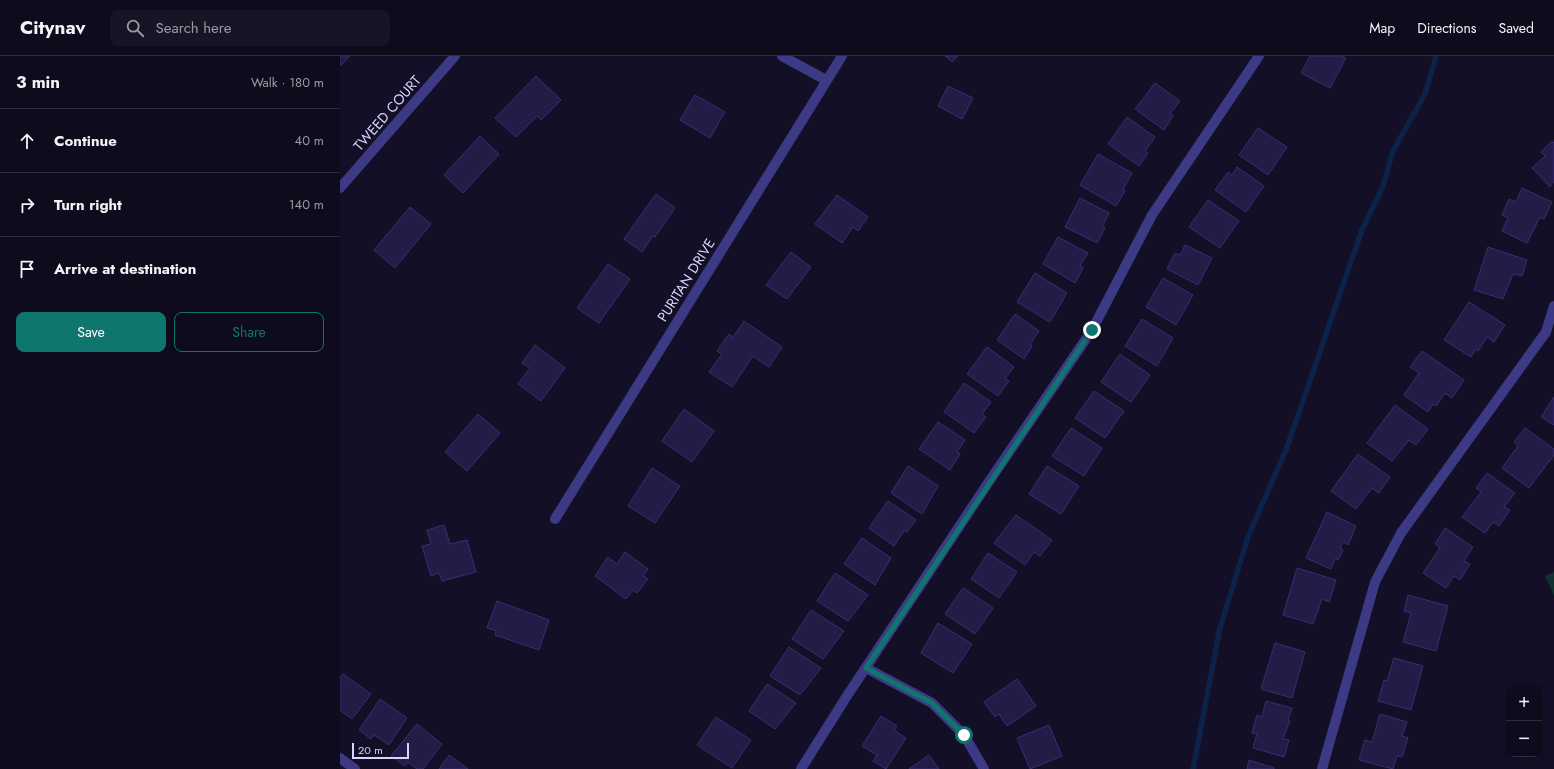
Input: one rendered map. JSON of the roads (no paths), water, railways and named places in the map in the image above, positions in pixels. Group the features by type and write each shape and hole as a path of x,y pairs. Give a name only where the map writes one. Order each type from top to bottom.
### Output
{"street":[{"name":"TWEED COURT","path":"340,188 455,56"},
{"path":"782,56 826,80"},
{"name":"PURITAN DRIVE","path":"555,518 842,56"},
{"path":"801,769 866,668 1092,330 1152,214 1259,56"},
{"path":"1322,769 1375,582 1401,533 1546,332 1554,306"},
{"path":"866,668 932,703 964,735 984,769"},
{"path":"340,758 355,769"}],"waterway":[{"path":"1193,769 1220,628 1248,537 1286,450 1362,230 1383,186 1393,151 1425,94 1436,56"}]}
